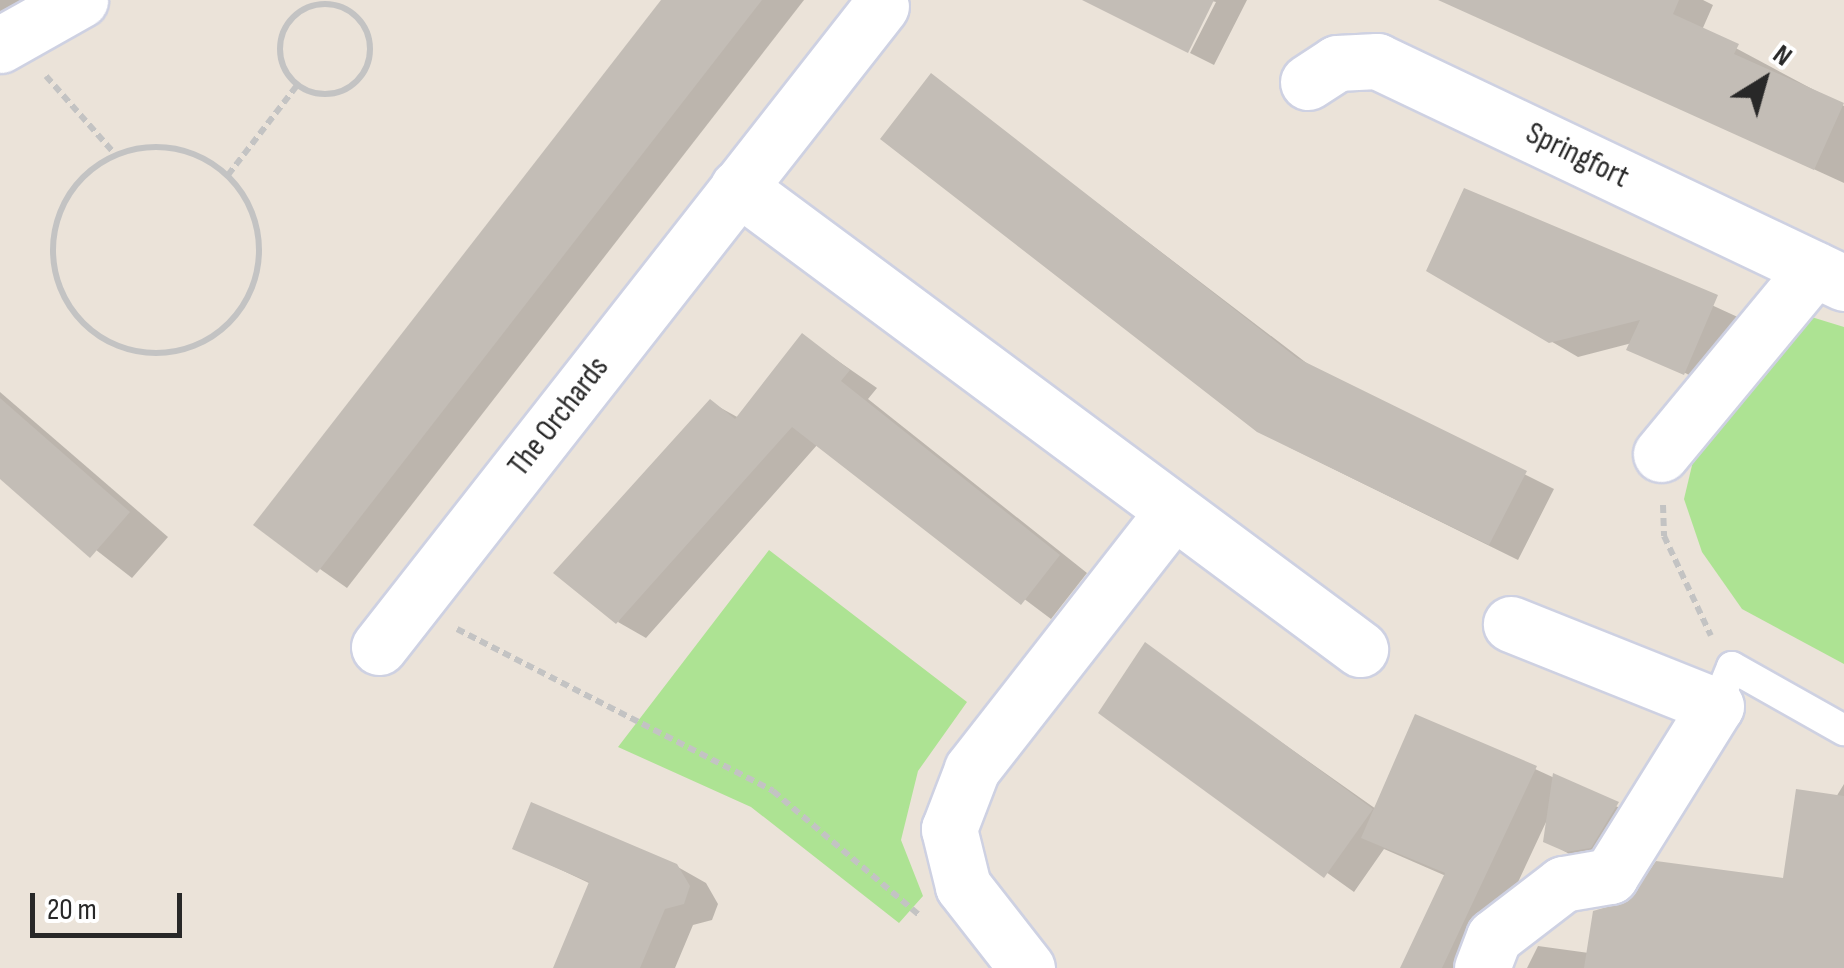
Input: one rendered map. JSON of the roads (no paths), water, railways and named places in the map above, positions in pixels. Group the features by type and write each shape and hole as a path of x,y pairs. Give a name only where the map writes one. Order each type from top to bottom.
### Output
{"street":[{"path":"8,44 80,0"},
{"name":"The Orchards","path":"379,647 882,6"},
{"name":"Springfort","path":"1308,82 1337,63 1378,60 1829,276"},
{"path":"738,186 1360,649"},
{"path":"1661,454 1829,276"},
{"path":"1014,952 963,886 949,829 972,769 1172,512"},
{"path":"1482,968 1494,937 1563,884 1610,876 1724,687 1512,624"}],"lane":[{"path":"1724,687 1844,730"}]}
